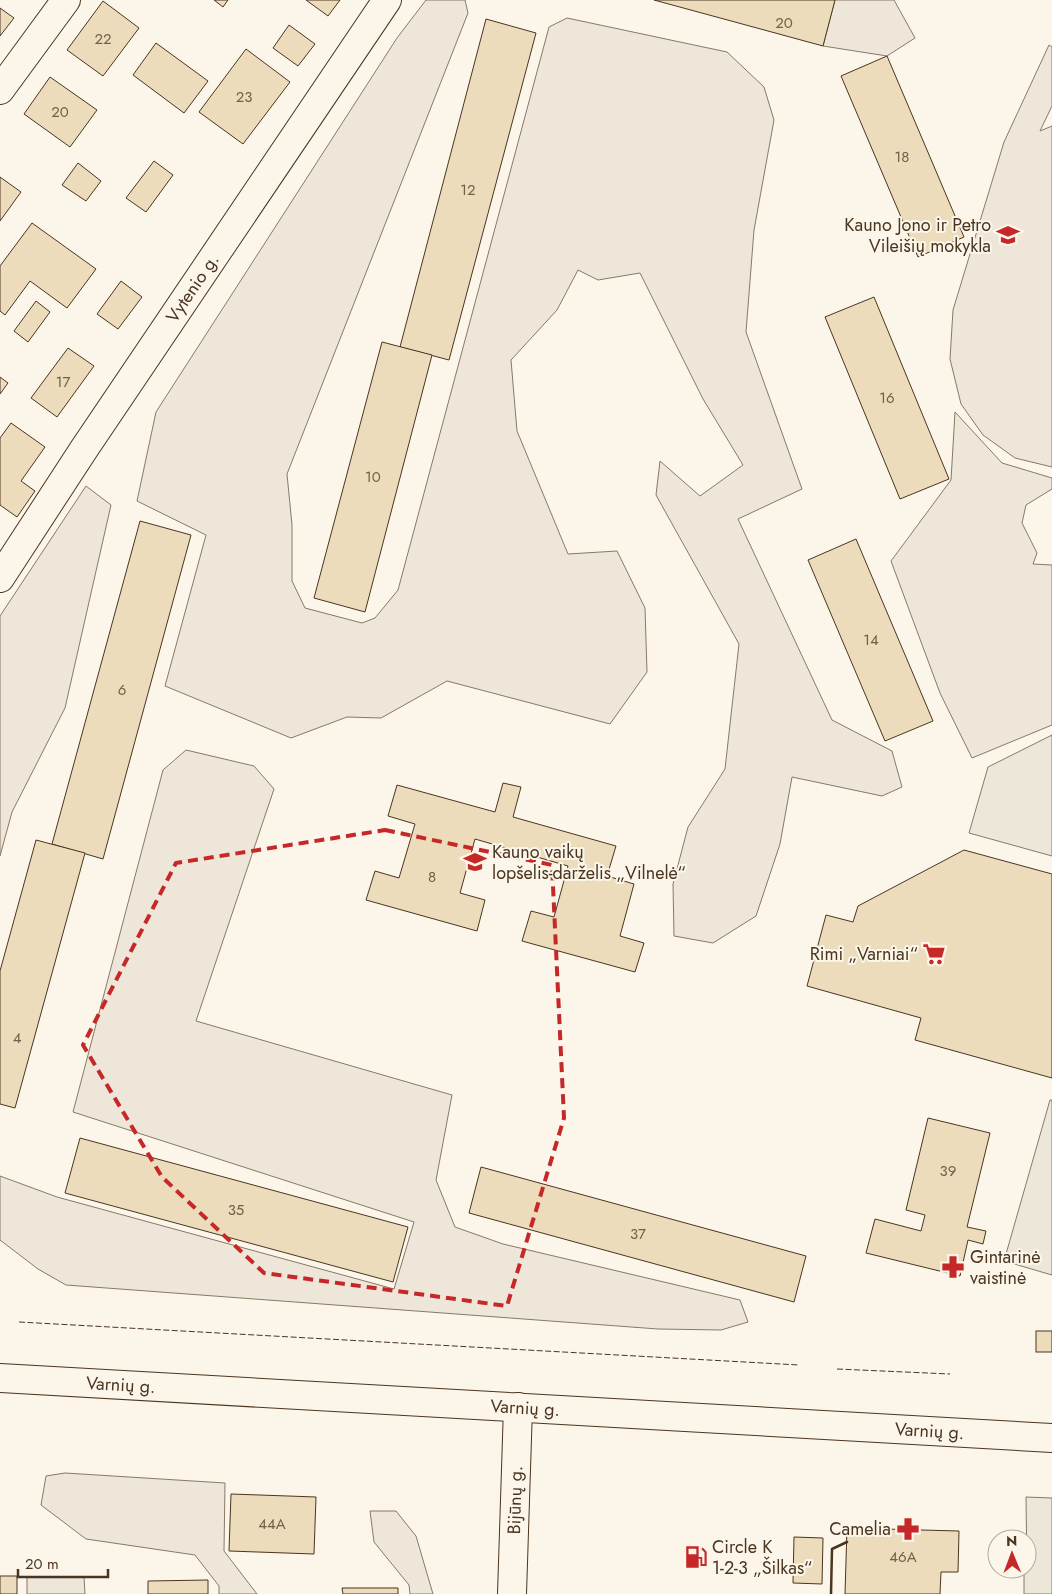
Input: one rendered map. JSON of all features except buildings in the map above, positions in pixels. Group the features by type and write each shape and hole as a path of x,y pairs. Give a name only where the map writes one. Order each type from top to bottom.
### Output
{"main road":[{"path":"0,90 66,0"},
{"name":"Vytenio g.","path":"5,559 387,0"},
{"name":"Varnių g.","path":"0,1378 1052,1438"},
{"name":"Bijūnų g.","path":"512,1594 518,1407"}],"highlighted area":[{"path":"385,830 552,865 564,1118 507,1306 264,1273 162,1177 83,1045 176,863"}],"shaded area":[{"path":"426,0 465,0 468,13 287,474 292,525 292,581 305,608 362,623 375,618 398,590 549,27 567,18 727,52 764,87 774,120 754,230 746,332 802,489 738,519 832,720 892,751 902,787 882,796 792,777 780,844 756,916 713,943 674,936 673,884 688,827 725,769 739,644 656,495 660,461 700,496 743,465 703,399 640,273 598,280 578,270 557,310 511,360 517,431 568,554 617,551 645,608 647,672 610,724 447,681 381,718 347,717 291,738 165,686 206,535 137,501 156,412 397,38"},
{"path":"835,0 894,0 915,38 887,56 823,46"},
{"path":"1049,45 1052,47 1052,106 1040,131 1052,126 1052,467 1015,458 983,435 961,404 950,359 953,310 1004,142"},
{"path":"955,412 1002,463 1052,478 1052,489 1026,505 1022,523 1037,553 1033,564 1052,565 1052,725 972,758 940,693 891,561 951,480"},
{"path":"86,486 111,505 65,708 12,812 0,856 0,616"},
{"path":"1052,735 1052,856 969,833 988,767"},
{"path":"186,750 254,766 274,789 196,1021 452,1095 436,1180 455,1227 503,1244 740,1300 748,1322 721,1330 658,1329 66,1285 38,1269 0,1240 0,1176 57,1197 394,1289 414,1222 73,1112 163,770"},
{"path":"1050,1100 1052,1100 1052,1275 1004,1261"},
{"path":"65,1473 225,1483 224,1551 257,1594 219,1594 219,1586 195,1555 86,1539 41,1505 46,1476"},
{"path":"1026,1497 1052,1498 1052,1594 1024,1594 1024,1579 1037,1579 1037,1529 1026,1529"},
{"path":"370,1511 396,1511 416,1536 433,1594 410,1594 409,1585 374,1542"},
{"path":"27,1577 84,1577 85,1594 27,1594"}],"fence":[{"path":"19,1322 799,1365"},
{"path":"837,1369 950,1374"}],"wall":[{"path":"831,1594 832,1549 847,1542"}],"place":[{"name":"Kauno Jono ir Petro Vileišių mokykla","path":"1008,235"},
{"name":"Kauno vaikų lopšelis-darželis „Vilnelė“","path":"475,862"},
{"name":"Rimi „Varniai“","path":"934,954"},
{"name":"Gintarinė vaistinė","path":"953,1267"},
{"name":"Camelia","path":"908,1529"},
{"name":"Circle K 1-2-3 „Šilkas“","path":"696,1557"}]}
